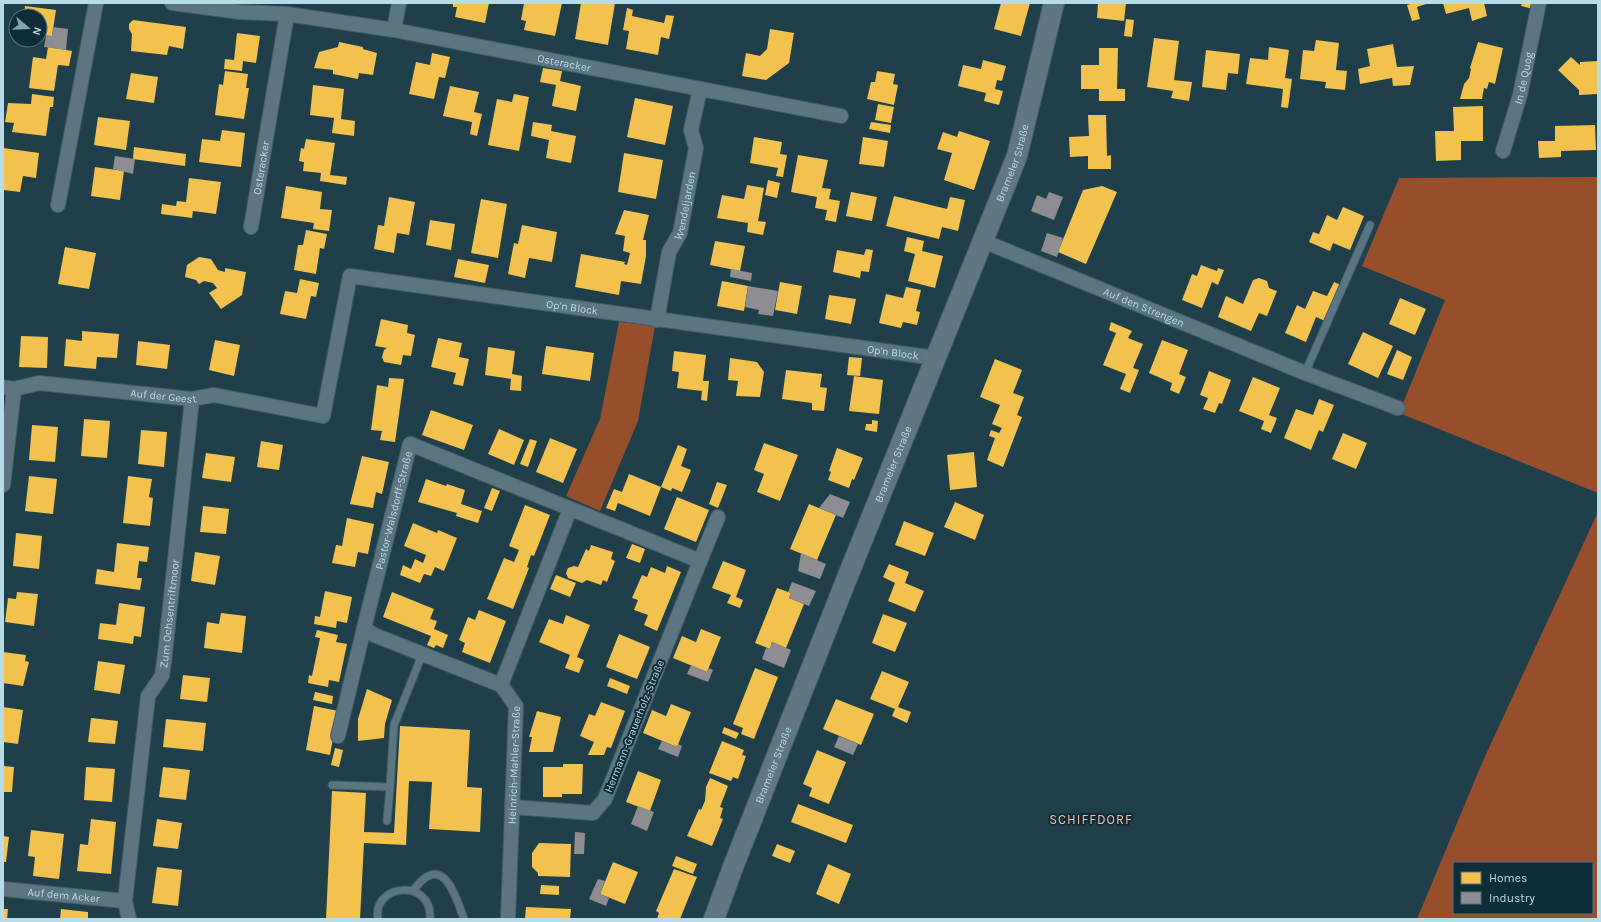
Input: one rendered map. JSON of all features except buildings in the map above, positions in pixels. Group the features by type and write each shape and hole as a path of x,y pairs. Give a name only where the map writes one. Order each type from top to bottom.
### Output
{"street":[{"path":"58,205 96,3"},
{"name":"Osteracker","path":"172,3 240,12 288,14 394,30 841,116"},
{"path":"394,30 399,3"},
{"name":"Brameler Straße","path":"714,919 935,358 1017,156 1054,3"},
{"name":"In de Quog","path":"1504,152 1520,95 1539,3"},
{"name":"Osteracker","path":"251,227 288,14"},
{"name":"Wendeljarden","path":"657,320 669,252 680,233 696,148 691,130 700,89"},
{"name":"Auf den Strengen","path":"982,241 1305,373 1398,408"},
{"name":"Op'n Block","path":"323,416 350,276 935,358"},
{"name":"Auf der Geest","path":"8,388 39,383 192,399 214,395 323,416"},
{"path":"3,485 8,388"},
{"name":"Zum Ochsentriftmoor","path":"129,919 125,901 148,696 162,676 192,399"},
{"name":"Pastor-Walsdorff-Straße","path":"338,736 410,444 570,509"},
{"path":"364,628 374,635 422,655 501,685 570,509 700,561"},
{"name":"Hermann-Grauerholz-Straße","path":"512,807 594,813 605,799 718,517"},
{"name":"Heinrich-Mahler-Straße","path":"501,685 516,706 508,919"},
{"name":"Auf dem Acker","path":"3,889 125,901"}],"lane":[{"path":"1305,373 1370,225"},
{"path":"387,821 394,725 422,655"},
{"path":"332,785 390,787"},
{"path":"413,890 428,875 438,875 452,886 464,919"},
{"path":"378,919 380,906 386,896 394,891 404,889 413,890 422,896 428,903 430,919"}],"shaded area":[{"path":"1598,177 1598,493 1399,413 1445,300 1362,266 1399,178"},
{"path":"619,322 655,326 638,421 600,511 566,496 600,419"},
{"path":"1598,512 1598,919 1417,919 1482,763"}],"district":[{"name":"SCHIFFDORF","path":"1091,819"}]}
